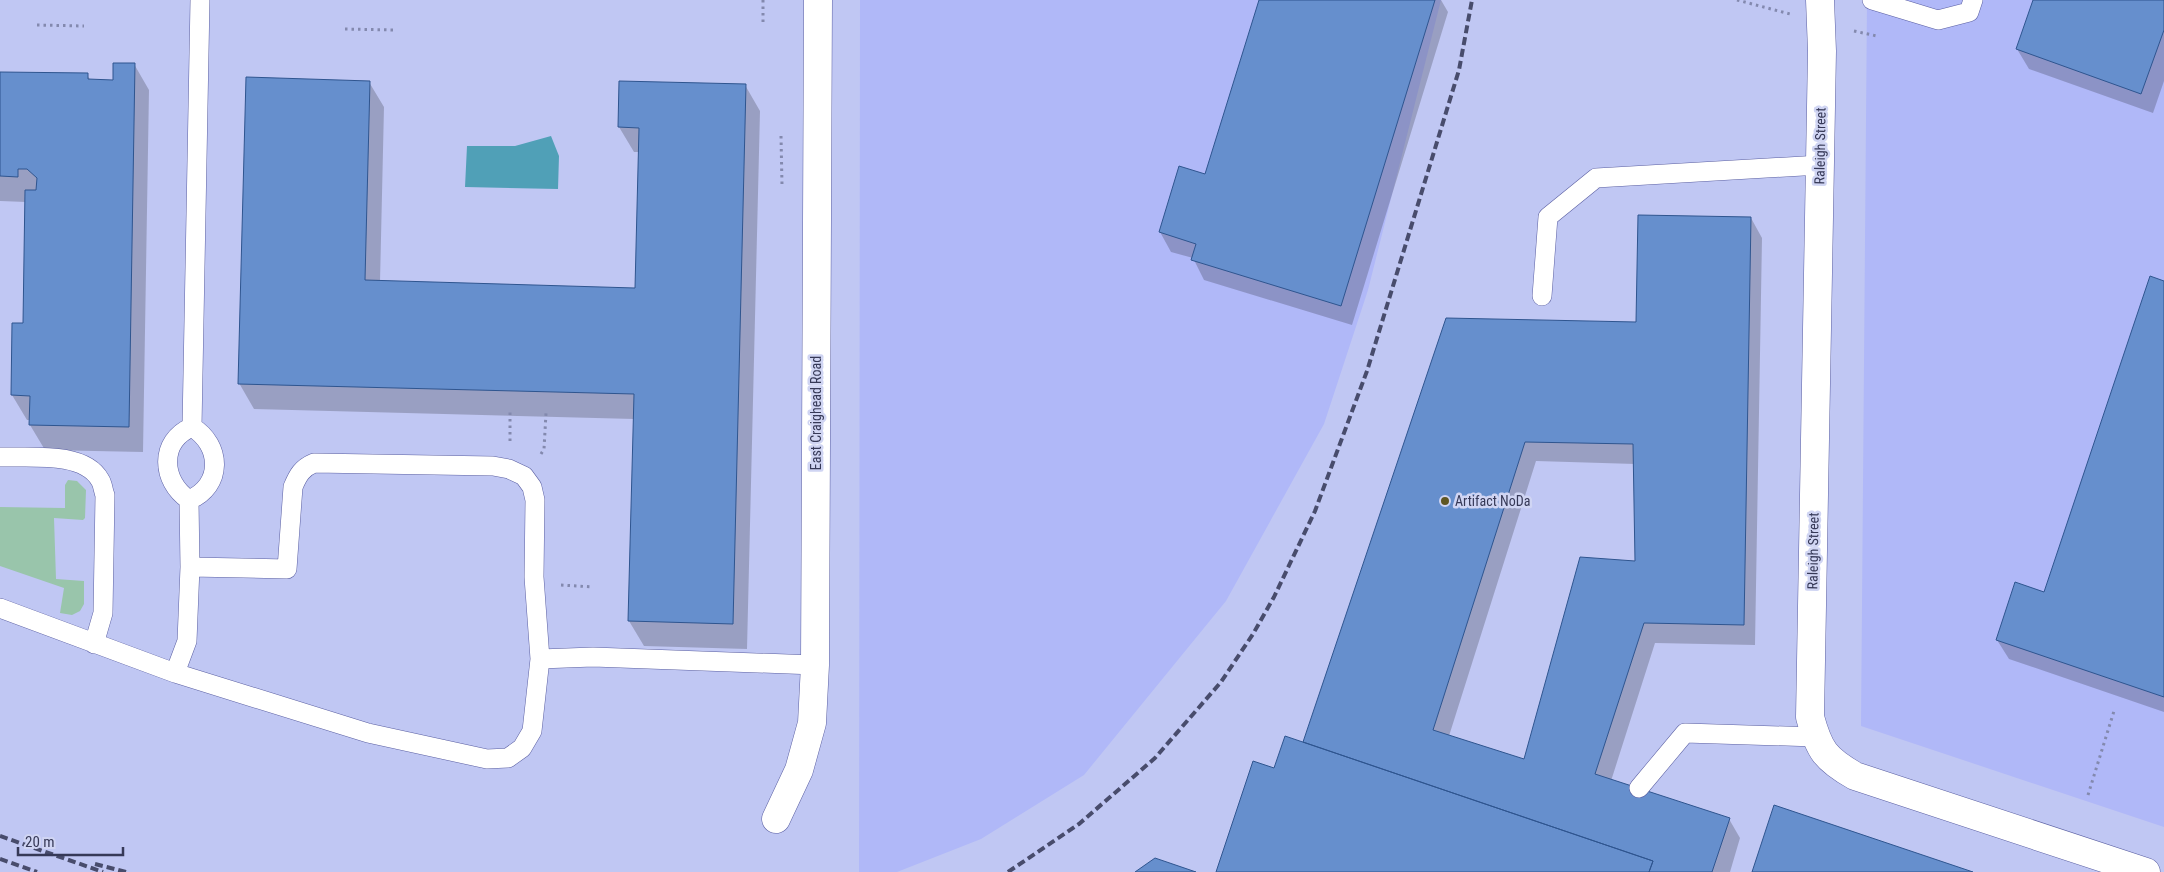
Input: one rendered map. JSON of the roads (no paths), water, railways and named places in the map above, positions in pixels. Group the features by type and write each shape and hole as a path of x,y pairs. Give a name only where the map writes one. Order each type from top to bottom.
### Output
{"street":[{"name":"East Craighead Road","path":"776,818 799,770 812,723 815,665 818,0"},
{"name":"Raleigh Street","path":"1820,0 1822,51 1810,717 1817,742 1832,763 1855,776 2146,872"}],"lane":[{"path":"192,426 200,0"},
{"path":"1872,0 1938,20 1969,12 1973,0"},
{"path":"1542,296 1548,217 1596,178 1820,165"},
{"path":"189,500 180,494 168,475 170,447 174,438 192,426"},
{"path":"189,500 200,495 208,488 212,479 214,451 201,432 192,426"},
{"path":"0,457 68,459 82,463 100,480 105,495 103,612 94,644"},
{"path":"0,608 175,673 368,733 487,759 508,758 522,748 532,731 540,658 534,577 535,500 532,487 524,476 509,469 493,466 314,464 306,467 298,476 293,486 287,569 190,567"},
{"path":"175,673 187,641 190,567 189,500"},
{"path":"540,658 815,665"},
{"path":"1639,788 1685,733 1816,737"}],"railway":[{"path":"1008,872 1079,824 1155,758 1221,682 1253,634 1274,597 1315,511 1367,371 1459,70 1472,0"},
{"path":"0,836 103,872"},
{"path":"0,859 37,872"},
{"path":"95,864 126,872"}],"place":[{"name":"Artifact NoDa","path":"1445,501"}]}
